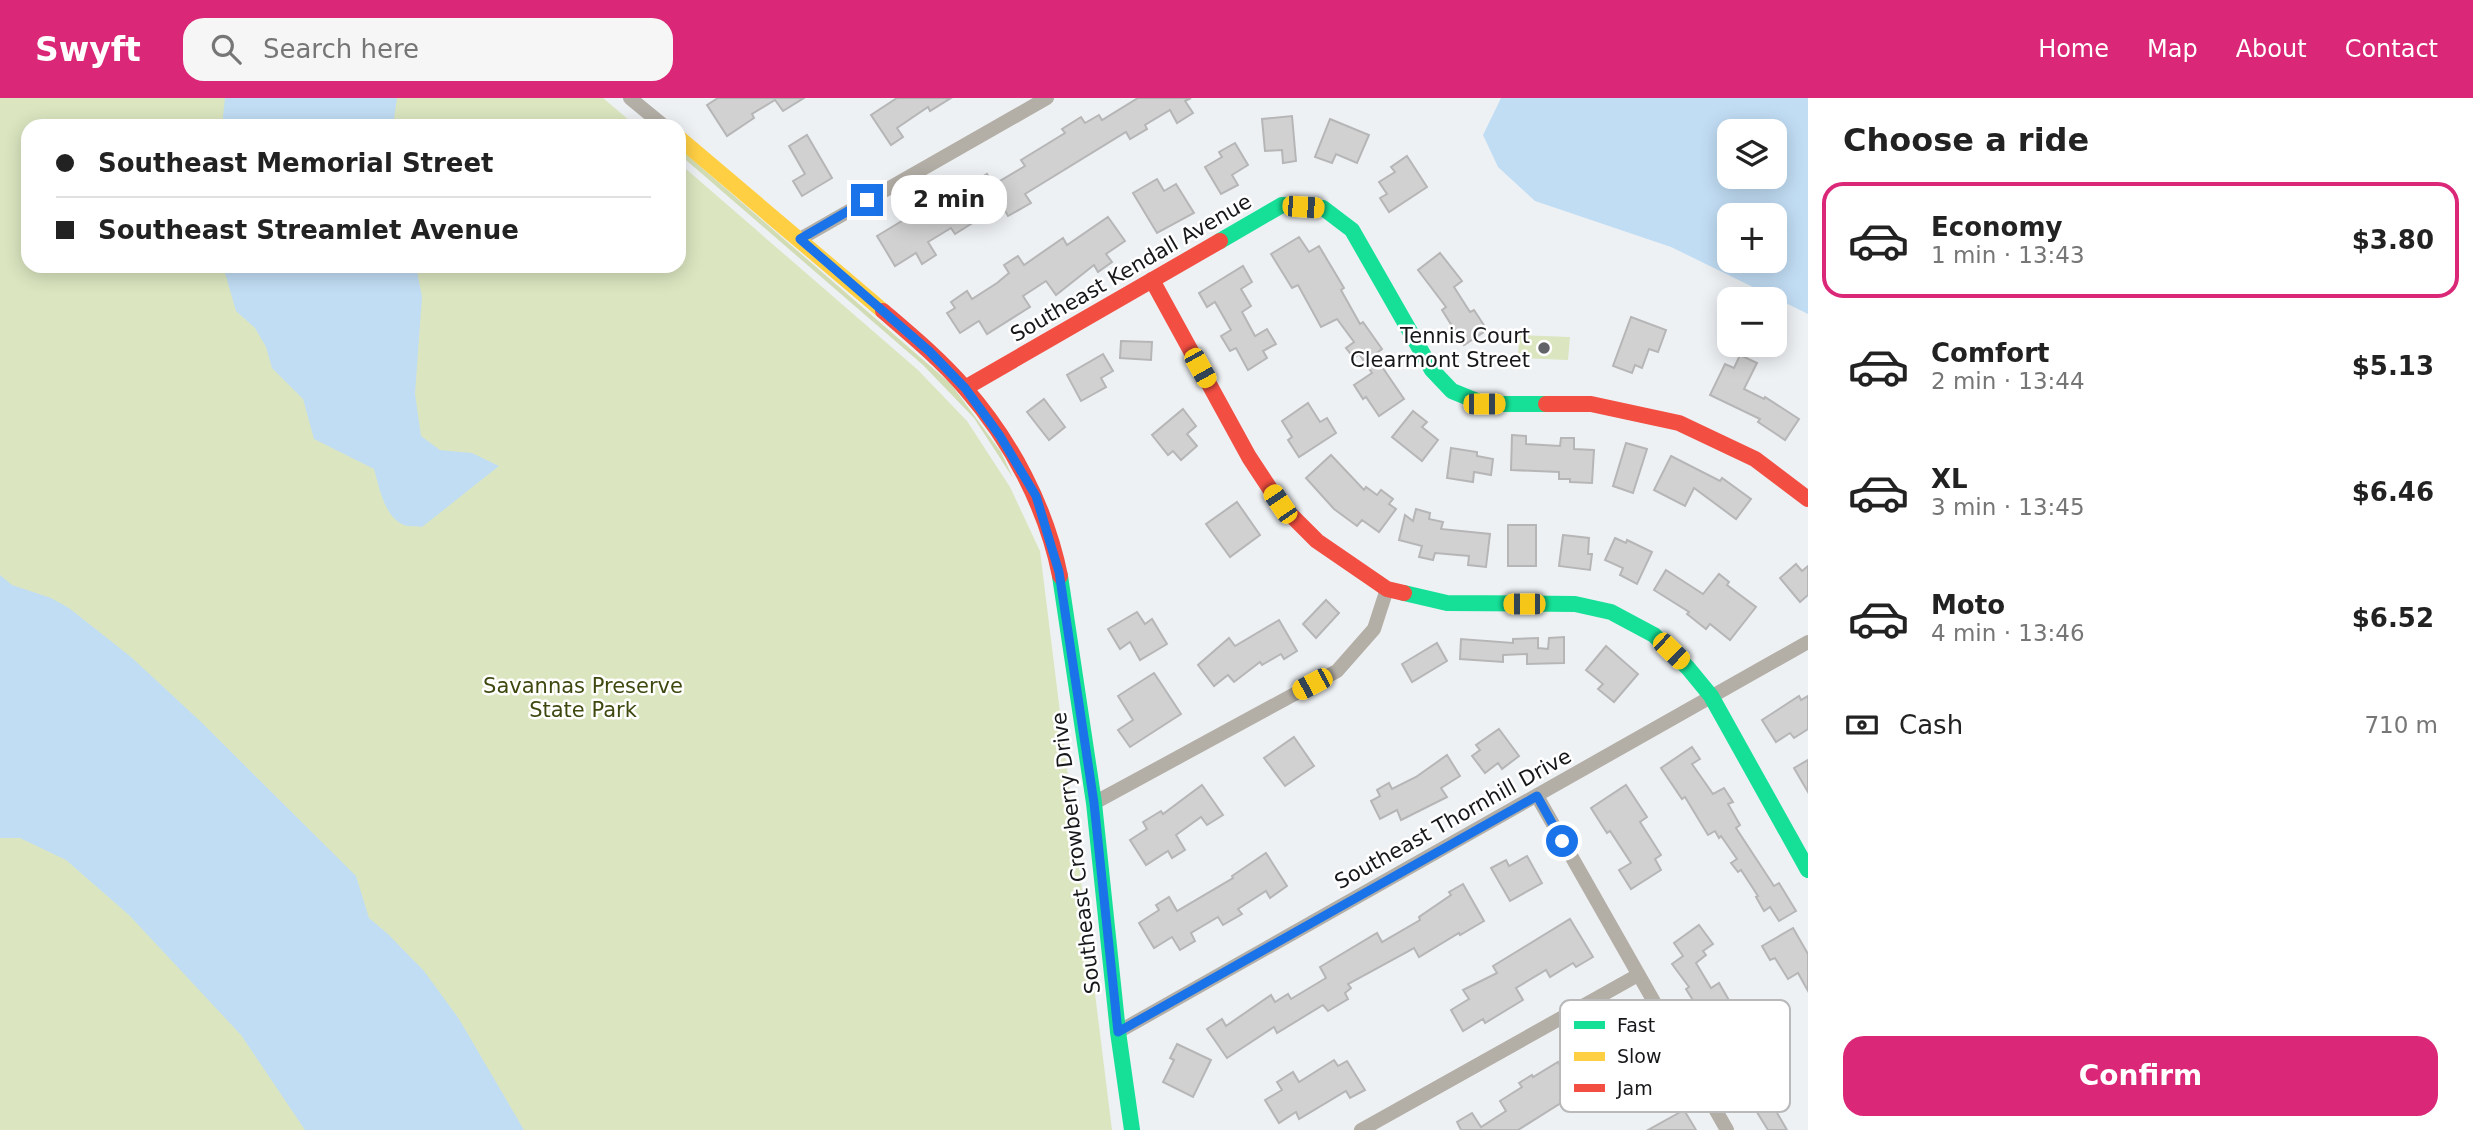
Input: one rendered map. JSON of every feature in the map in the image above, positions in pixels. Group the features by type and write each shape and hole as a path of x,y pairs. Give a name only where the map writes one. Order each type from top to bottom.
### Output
{"street":[{"path":"800,239 1047,98"},
{"path":"635,99 656,119"},
{"name":"Southeast Crowberry Drive","path":"686,144 929,351 965,388 1000,436 1036,496 1059,572 1094,803 1118,1032 1132,1130"},
{"name":"Southeast Kendall Avenue","path":"965,388 1282,205 1323,208 1352,230 1432,370 1452,391 1484,404 1591,404 1679,423 1755,458 1808,499"},
{"path":"1152,280 1250,457 1280,504 1317,541 1387,589 1447,603 1575,604 1611,612 1654,635 1688,668 1711,696 1808,870"},
{"path":"1094,803 1337,671 1374,629 1387,589"},
{"name":"Southeast Thornhill Drive","path":"1118,1032 1808,642"},
{"path":"1537,796 1652,1000"},
{"path":"1593,1000 1638,975"},
{"path":"1361,1130 1560,1019"},
{"path":"1717,1112 1727,1130"}],"green space":[{"name":"Savannas Preserve State Park","path":"0,98 603,98 628,119 21,119 21,273 686,273 686,169 918,370 967,421 1010,487 1040,551 1112,1130 0,1130"},
{"path":"686,154 951,384 1001,452 1013,478 974,418 923,365 686,160"},
{"name":"Tennis Court Clearmont Street","path":"1519,335 1570,337 1568,360 1518,358"}],"water":[{"path":"225,98 397,98 394,119 223,119"},
{"path":"1501,98 1808,98 1808,314 1787,304 1787,287 1753,287 1724,273 1787,273 1787,203 1717,203 1717,269 1671,247 1535,201 1498,167 1483,135"},
{"path":"225,273 417,273 422,297 415,394 421,436 440,450 472,453 499,466 422,527 406,526 397,521 383,500 374,469 314,439 303,399 272,368 266,347 255,328 236,311"},
{"path":"0,575 12,585 51,598 69,608 131,657 199,720 356,876 369,918 424,971 459,1019 524,1130 305,1130 241,1035 129,915 66,860 20,838 0,838"}],"building":[{"path":"718,98 804,98 783,111 775,100 752,114 754,118 727,136 707,105"},
{"path":"897,98 951,98 930,111 928,107 897,128 903,137 891,145 871,115"},
{"path":"1138,98 1191,98 1185,101 1193,113 1177,123 1170,110 1145,125 1147,129 1130,139 1126,132 1025,194 1031,203 1008,216 1003,207 990,214 986,207 968,219 971,224 955,234 951,228 928,242 936,255 922,264 916,253 895,266 877,236 945,195 949,202 974,187 972,183 987,174 993,185 1025,166 1021,160 1065,133 1062,129 1081,117 1085,123 1099,115 1102,120"},
{"path":"1292,116 1296,161 1283,163 1282,150 1265,151 1262,119"},
{"path":"1330,119 1369,135 1357,163 1336,154 1332,163 1315,157"},
{"path":"807,135 832,178 802,196 793,181 805,174 789,146"},
{"path":"1235,143 1248,165 1232,175 1238,185 1221,194 1205,167 1222,157 1219,152"},
{"path":"1407,156 1427,187 1389,212 1380,198 1387,194 1379,182 1395,172 1391,167"},
{"path":"1157,179 1164,191 1176,184 1194,213 1157,233 1133,193"},
{"path":"1108,217 1125,241 1106,254 1112,262 1098,272 1094,265 1056,295 1046,281 1023,296 1030,307 987,334 979,321 960,333 947,313 955,308 951,302 967,291 972,299 997,283 1009,273 1004,265 1018,256 1024,265 1063,238 1067,245"},
{"path":"1299,237 1309,252 1319,246 1344,288 1341,290 1360,324 1363,322 1382,349 1374,355 1404,399 1379,416 1354,385 1372,373 1359,354 1354,358 1346,348 1354,342 1337,319 1321,327 1298,285 1292,288 1271,254"},
{"path":"1440,253 1462,281 1454,287 1470,312 1474,310 1487,330 1464,345 1442,310 1446,307 1418,270"},
{"path":"1243,266 1252,282 1241,289 1251,306 1242,312 1255,336 1267,329 1276,344 1263,351 1267,358 1248,370 1236,348 1230,351 1221,336 1231,330 1215,302 1207,307 1199,293"},
{"path":"1631,317 1666,330 1658,352 1649,349 1642,368 1635,365 1632,373 1613,366"},
{"path":"1121,341 1152,342 1151,360 1120,358"},
{"path":"1103,354 1113,371 1101,378 1106,387 1081,401 1067,375"},
{"path":"1739,357 1757,363 1744,389 1764,399 1765,397 1799,419 1785,440 1758,422 1760,419 1710,395 1725,364 1734,368"},
{"path":"1044,399 1065,427 1049,440 1027,412"},
{"path":"1308,403 1320,422 1327,418 1336,433 1299,457 1288,440 1292,437 1282,421"},
{"path":"1183,409 1196,426 1187,434 1197,446 1181,460 1173,451 1168,455 1152,435"},
{"path":"1413,411 1427,422 1422,427 1438,440 1422,461 1392,437"},
{"path":"1512,435 1526,436 1526,444 1560,446 1561,438 1574,438 1574,449 1594,450 1592,483 1559,479 1559,472 1511,470"},
{"path":"1626,443 1647,449 1633,493 1613,486"},
{"path":"1451,448 1477,452 1477,456 1493,459 1491,475 1474,472 1473,482 1447,478"},
{"path":"1331,455 1364,490 1366,487 1377,495 1381,490 1393,499 1389,504 1396,509 1379,532 1362,520 1357,526 1334,509 1306,478"},
{"path":"1671,456 1720,481 1722,478 1751,499 1736,519 1694,488 1685,506 1654,490"},
{"path":"1237,502 1260,535 1230,557 1206,524"},
{"path":"1416,509 1430,513 1429,519 1443,522 1441,529 1490,534 1486,567 1468,565 1469,556 1435,553 1433,560 1419,557 1422,546 1399,540 1405,515 1413,521"},
{"path":"1508,525 1536,525 1536,566 1508,566"},
{"path":"1563,535 1589,538 1588,554 1592,554 1590,570 1559,566"},
{"path":"1615,538 1626,543 1627,540 1652,552 1637,584 1620,575 1623,568 1605,560"},
{"path":"1796,564 1802,571 1808,566 1808,595 1800,602 1780,578"},
{"path":"1666,570 1703,594 1719,574 1729,582 1727,585 1756,607 1730,640 1710,624 1706,629 1687,614 1689,612 1654,590"},
{"path":"1326,600 1339,613 1316,638 1303,624"},
{"path":"1137,612 1145,624 1152,619 1167,644 1140,660 1130,642 1120,649 1108,629"},
{"path":"1279,620 1297,651 1284,659 1281,654 1262,665 1260,662 1234,682 1228,675 1214,686 1198,665 1229,638 1235,646"},
{"path":"1564,637 1564,663 1527,664 1527,654 1503,655 1503,662 1460,659 1461,639 1513,643 1513,639 1538,638 1538,648 1548,649 1549,638"},
{"path":"1437,643 1447,661 1412,682 1402,664"},
{"path":"1606,646 1638,674 1614,702 1598,689 1603,684 1586,670"},
{"path":"1154,673 1181,714 1130,747 1118,730 1133,720 1118,696"},
{"path":"1799,696 1801,700 1808,696 1808,729 1794,738 1790,733 1776,742 1762,720"},
{"path":"1499,729 1519,756 1502,769 1498,763 1485,773 1472,756 1480,750 1476,745"},
{"path":"1294,737 1314,766 1285,786 1264,758"},
{"path":"1692,747 1700,759 1692,764 1713,794 1724,788 1733,802 1728,804 1740,825 1736,828 1774,886 1779,883 1796,911 1779,921 1770,907 1764,911 1756,897 1758,896 1741,870 1738,872 1731,863 1737,859 1721,836 1719,838 1715,831 1708,835 1685,797 1682,799 1661,768"},
{"path":"1447,755 1460,776 1441,788 1447,797 1401,820 1397,810 1380,819 1371,801 1380,796 1377,790 1389,783 1392,789 1416,777"},
{"path":"1808,760 1808,792 1794,768"},
{"path":"1202,785 1223,815 1207,825 1201,817 1176,835 1185,850 1172,858 1168,851 1146,865 1130,840 1147,829 1143,822 1161,811 1163,814"},
{"path":"1626,785 1647,817 1640,822 1661,855 1655,859 1661,870 1631,889 1619,870 1631,863 1591,808"},
{"path":"1266,853 1287,886 1270,898 1266,891 1238,909 1242,914 1223,925 1218,917 1191,933 1195,941 1180,950 1172,937 1154,948 1139,923 1159,910 1156,905 1169,897 1177,911 1233,878 1232,876"},
{"path":"1527,856 1542,883 1510,901 1491,868 1506,860 1509,866"},
{"path":"1463,884 1484,921 1419,957 1414,948 1348,984 1351,988 1345,993 1348,999 1328,1011 1323,1005 1277,1033 1274,1027 1227,1058 1207,1029 1222,1019 1226,1026 1271,995 1275,1002 1288,994 1291,999 1326,978 1320,967 1377,933 1382,942 1420,920 1419,917"},
{"path":"1570,919 1593,957 1576,967 1573,963 1550,977 1546,970 1516,988 1523,1000 1485,1023 1483,1019 1463,1031 1451,1010 1469,999 1463,990 1497,973 1493,966"},
{"path":"1699,925 1713,944 1703,951 1706,955 1696,963 1711,988 1719,983 1729,1000 1693,1000 1686,989 1689,987 1672,964 1683,956 1674,943"},
{"path":"1793,928 1808,954 1808,991 1798,973 1788,979 1775,958 1770,960 1762,946"},
{"path":"1177,1044 1211,1060 1193,1097 1163,1082 1174,1060 1170,1058"},
{"path":"1334,1060 1338,1066 1347,1061 1365,1090 1350,1098 1346,1091 1299,1119 1296,1112 1279,1123 1265,1100 1282,1090 1277,1082 1293,1072 1299,1082"},
{"path":"1558,1062 1560,1104 1518,1130 1461,1130 1457,1122 1472,1113 1481,1127 1506,1111 1500,1101 1522,1087 1519,1083"},
{"path":"1685,1112 1696,1130 1648,1130"},
{"path":"1757,1112 1777,1112 1787,1130 1768,1130"}],"traffic: fast":[{"path":"1220,241 1282,205 1323,208 1352,230 1432,370 1452,391 1484,404 1546,404"},
{"path":"1060,576 1094,803 1118,1032 1132,1130"},
{"path":"1404,593 1447,603 1575,604 1611,612 1654,635 1688,668 1711,696 1808,870"}],"traffic: slow":[{"path":"686,144 883,311"}],"traffic: jam":[{"path":"965,388 1220,241"},
{"path":"1152,280 1249,457 1280,504 1317,541 1387,589 1404,593"},
{"path":"883,311 955,377 982,408 1012,452 1046,525 1060,576"},
{"path":"1546,404 1591,404 1679,423 1755,459 1808,499"}],"place":[{"name":"Tennis Court Clearmont Street","path":"1544,348"}],"route":[{"path":"867,200 800,239 929,351 965,388 1000,436 1036,496 1059,572 1094,803 1118,1032 1537,796 1562,841"}]}
